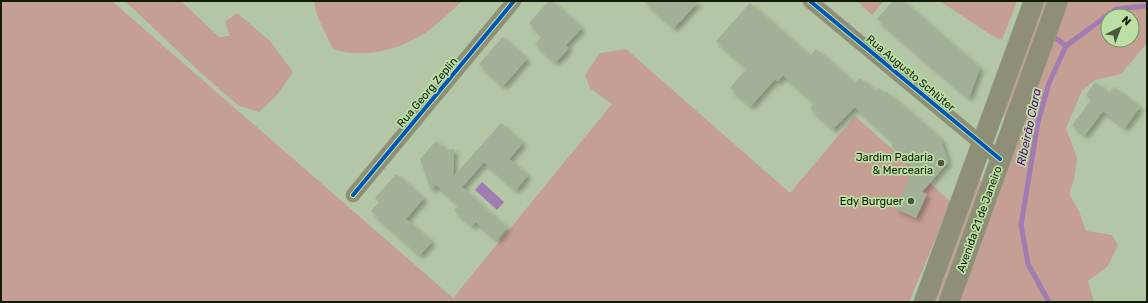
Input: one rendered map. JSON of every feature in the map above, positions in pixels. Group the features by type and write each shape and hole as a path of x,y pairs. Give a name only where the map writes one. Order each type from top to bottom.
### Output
{"main road":[{"name":"Avenida 21 de Janeiro","path":"924,302 1034,1"},
{"name":"Avenida 21 de Janeiro","path":"949,302 1058,1"}],"street":[{"name":"Rua Georg Zeplin","path":"352,195 514,1"},
{"name":"Rua Augusto Schlüter","path":"810,1 1000,159"}],"shaded area":[{"path":"1,1 112,1 453,298 612,104 590,88 585,75 600,53 626,49 790,193 855,116 951,202 909,302 1,302"},
{"path":"125,1 181,1 219,37 230,36 225,22 237,13 270,41 293,72 277,95 259,112 239,106 200,72"},
{"path":"314,1 462,1 432,28 409,42 397,47 372,53 359,53 333,49 317,15"},
{"path":"857,1 884,1 872,15"},
{"path":"940,1 1017,1 1002,40 991,35"},
{"path":"1043,1 1049,1 1007,118 1001,116"},
{"path":"1069,1 1147,1 1147,43 1121,74 1095,80 1082,91 1066,128 1077,158 1074,179 1069,194 1079,211 1086,231 1112,235 1118,245 1108,266 1088,281 1094,302 958,302"},
{"path":"976,179 984,182 941,302 933,302"},
{"path":"482,182 504,202 497,210 475,190"}],"building":[{"path":"549,1 552,1 582,28 566,45 569,48 556,62 535,44 542,36 529,23"},
{"path":"644,1 699,1 674,28"},
{"path":"893,1 903,1 980,68 969,98 877,19"},
{"path":"750,3 810,56 816,49 855,83 860,78 875,91 878,88 885,94 887,92 941,139 948,162 922,192 927,194 916,218 896,209 914,167 891,146 894,142 855,107 833,129 810,108 815,103 783,75 778,81 775,79 751,106 730,88 747,68 716,41"},
{"path":"503,37 527,59 503,86 479,64"},
{"path":"1095,82 1109,93 1114,87 1140,107 1125,128 1103,111 1085,135 1072,125 1091,100 1086,95"},
{"path":"501,123 523,143 509,159 528,175 516,190 484,162 462,187 507,228 497,240 476,222 472,226 454,210 459,205 436,185 431,190 420,159 436,141 446,150 454,149 453,177"},
{"path":"396,174 424,198 406,219 432,242 420,255 371,211 379,202 375,198"}],"waterway":[{"name":"Ribeirão Clara","path":"1049,302 1028,264 1021,225 1038,122 1049,83 1066,46 1116,9 1147,6"},
{"path":"1057,39 1066,46"}],"cycle path":[{"path":"353,195 514,1"},
{"path":"810,1 1000,159"}],"place":[{"name":"Jardim Padaria & Mercearia","path":"941,163"},
{"name":"Edy Burguer","path":"911,201"}]}
